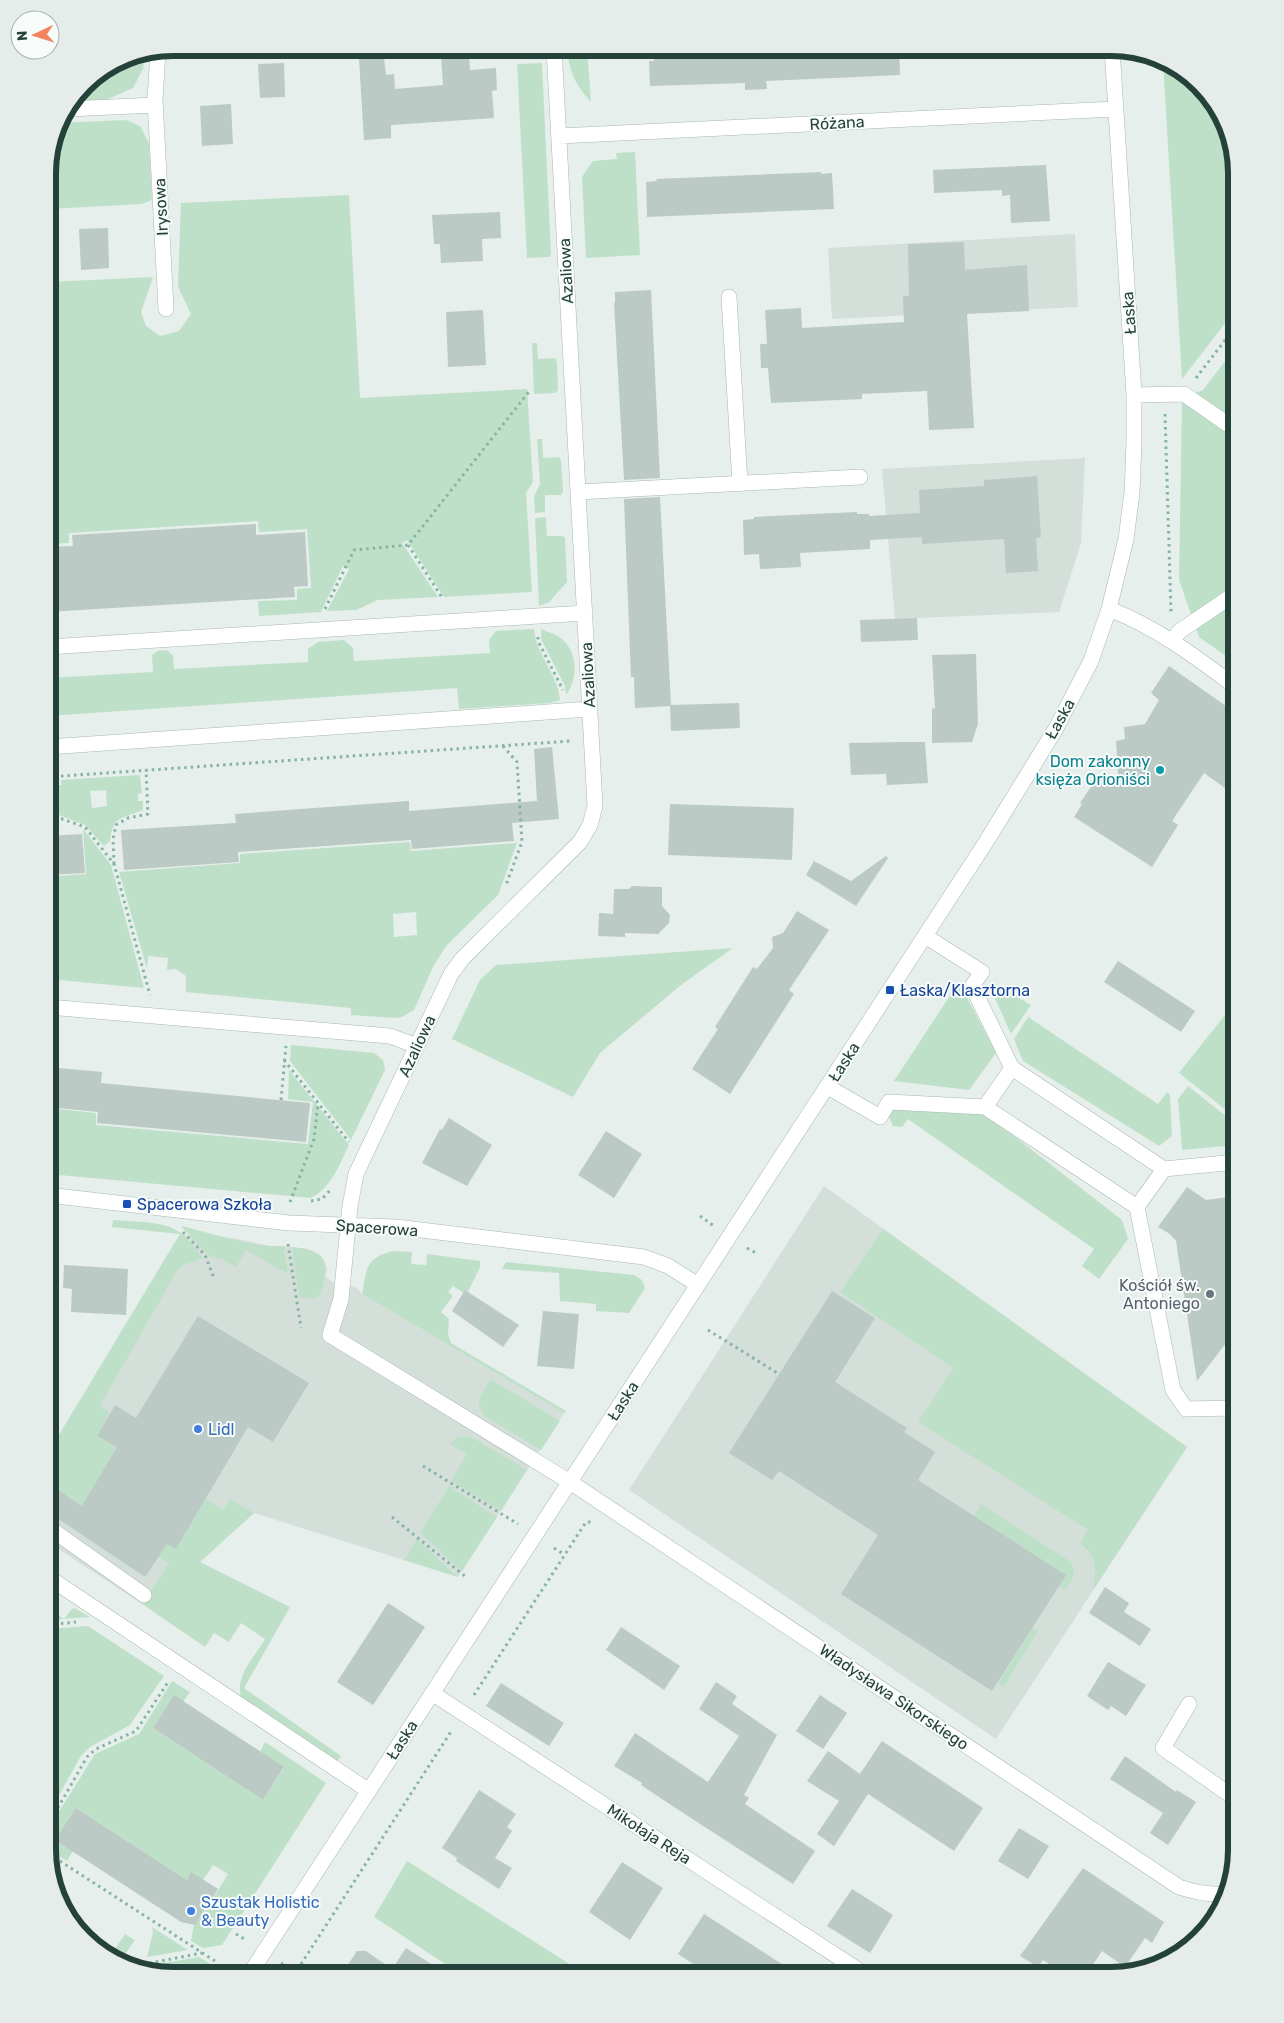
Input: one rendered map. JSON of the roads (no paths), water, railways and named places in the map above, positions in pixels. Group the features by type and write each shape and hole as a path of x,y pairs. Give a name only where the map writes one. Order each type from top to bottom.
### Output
{"street":[{"name":"Azaliowa","path":"555,57 595,806 590,825 580,842 462,959 451,974 356,1174 348,1226 341,1299 330,1335 570,1482"},
{"name":"Łaska","path":"255,1966 925,936 1055,730 1091,661 1109,609 1126,540 1132,493 1134,442 1134,396 1113,57"},
{"name":"Irysowa","path":"158,58 155,105 166,309"},
{"path":"76,109 155,105"},
{"name":"Różana","path":"559,136 1116,109"},
{"path":"729,297 740,484"},
{"path":"1134,396 1184,394 1228,424"},
{"path":"578,492 860,477"},
{"path":"1172,641 1180,631 1228,599"},
{"path":"1109,609 1130,617 1172,641 1228,680"},
{"path":"57,646 585,613"},
{"path":"57,746 590,709"},
{"path":"925,936 982,972 972,986 1012,1068 1164,1169 1228,1163"},
{"path":"57,1008 390,1036 417,1046"},
{"path":"985,1107 1012,1068"},
{"path":"828,1086 880,1117 889,1102 985,1107 1137,1207 1173,1390 1186,1409 1228,1408"},
{"path":"1137,1207 1164,1169"},
{"name":"Spacerowa","path":"56,1196 289,1223 396,1227 644,1256 668,1266 698,1285"},
{"name":"Władysława Sikorskiego","path":"570,1482 1179,1886 1194,1892 1219,1894"},
{"path":"56,1533 144,1595"},
{"path":"56,1582 369,1791"},
{"name":"Mikołaja Reja","path":"432,1693 853,1967"},
{"path":"1189,1704 1163,1748 1228,1794"}],"place":[{"name":"Dom zakonny księża Orioniści","path":"1160,770"},
{"name":"Łaska/Klasztorna","path":"890,990"},
{"name":"Spacerowa Szkoła","path":"127,1204"},
{"name":"Kościół św. Antoniego","path":"1210,1294"},
{"name":"Lidl","path":"198,1429"},
{"name":"Szustak Holistic & Beauty","path":"191,1911"}]}
